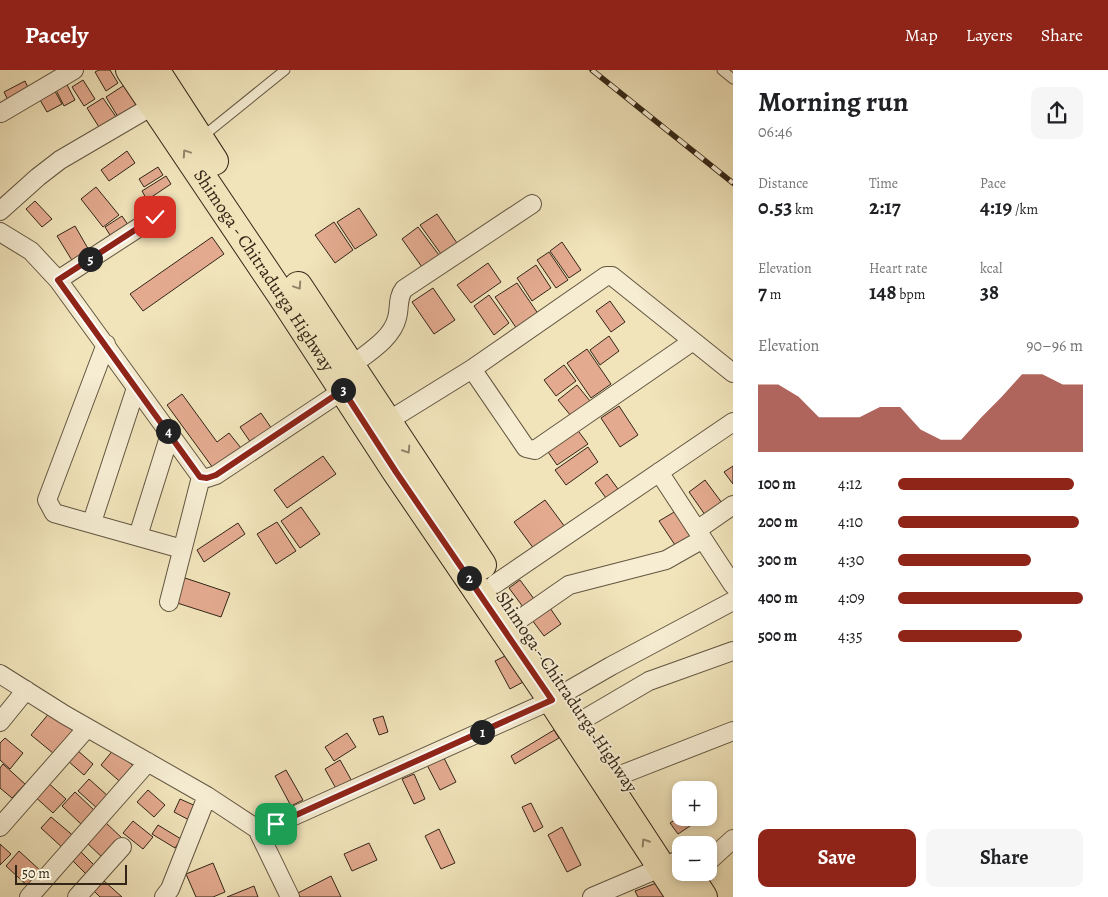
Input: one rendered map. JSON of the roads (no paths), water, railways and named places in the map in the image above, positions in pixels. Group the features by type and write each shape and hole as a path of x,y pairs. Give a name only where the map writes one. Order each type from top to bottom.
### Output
{"main road":[{"name":"Shimoga - Chitradurga Highway","path":"130,70 351,378 388,421 494,584 520,619 560,696 586,718 672,853"},
{"name":"Shimoga - Chitradurga Highway","path":"155,70 351,378 396,472 560,696 672,856"}],"street":[{"path":"1,113 74,70"},
{"path":"0,211 60,160 154,105"},
{"path":"0,232 31,251 58,280 106,344 200,477 207,478 216,475 351,378 393,329 397,319 400,294 404,289 532,204"},
{"path":"58,280 155,217"},
{"path":"388,421 472,368 606,276 612,276 733,372"},
{"path":"472,368 526,448 535,450 693,341"},
{"path":"106,344 47,500 54,513 92,522 182,549"},
{"path":"92,522 136,388"},
{"path":"494,584 733,422"},
{"path":"138,536 170,434"},
{"path":"659,472 733,585"},
{"path":"169,602 200,477"},
{"path":"520,619 569,585 666,560 733,505"},
{"path":"257,829 276,824 560,696 733,601"},
{"path":"586,718 649,681 733,652"},
{"path":"0,674 87,728 207,796 257,829 290,897"},
{"path":"0,722 26,690"},
{"path":"0,827 87,728"},
{"path":"623,774 733,731"},
{"path":"29,897 148,762"},
{"path":"164,897 170,889 207,796"},
{"path":"717,852 733,839"},
{"path":"77,897 122,847"},
{"path":"592,897 672,879"}],"lane":[{"path":"200,139 284,70"},
{"path":"722,70 733,79"}],"railway":[{"path":"592,70 733,183"}]}
